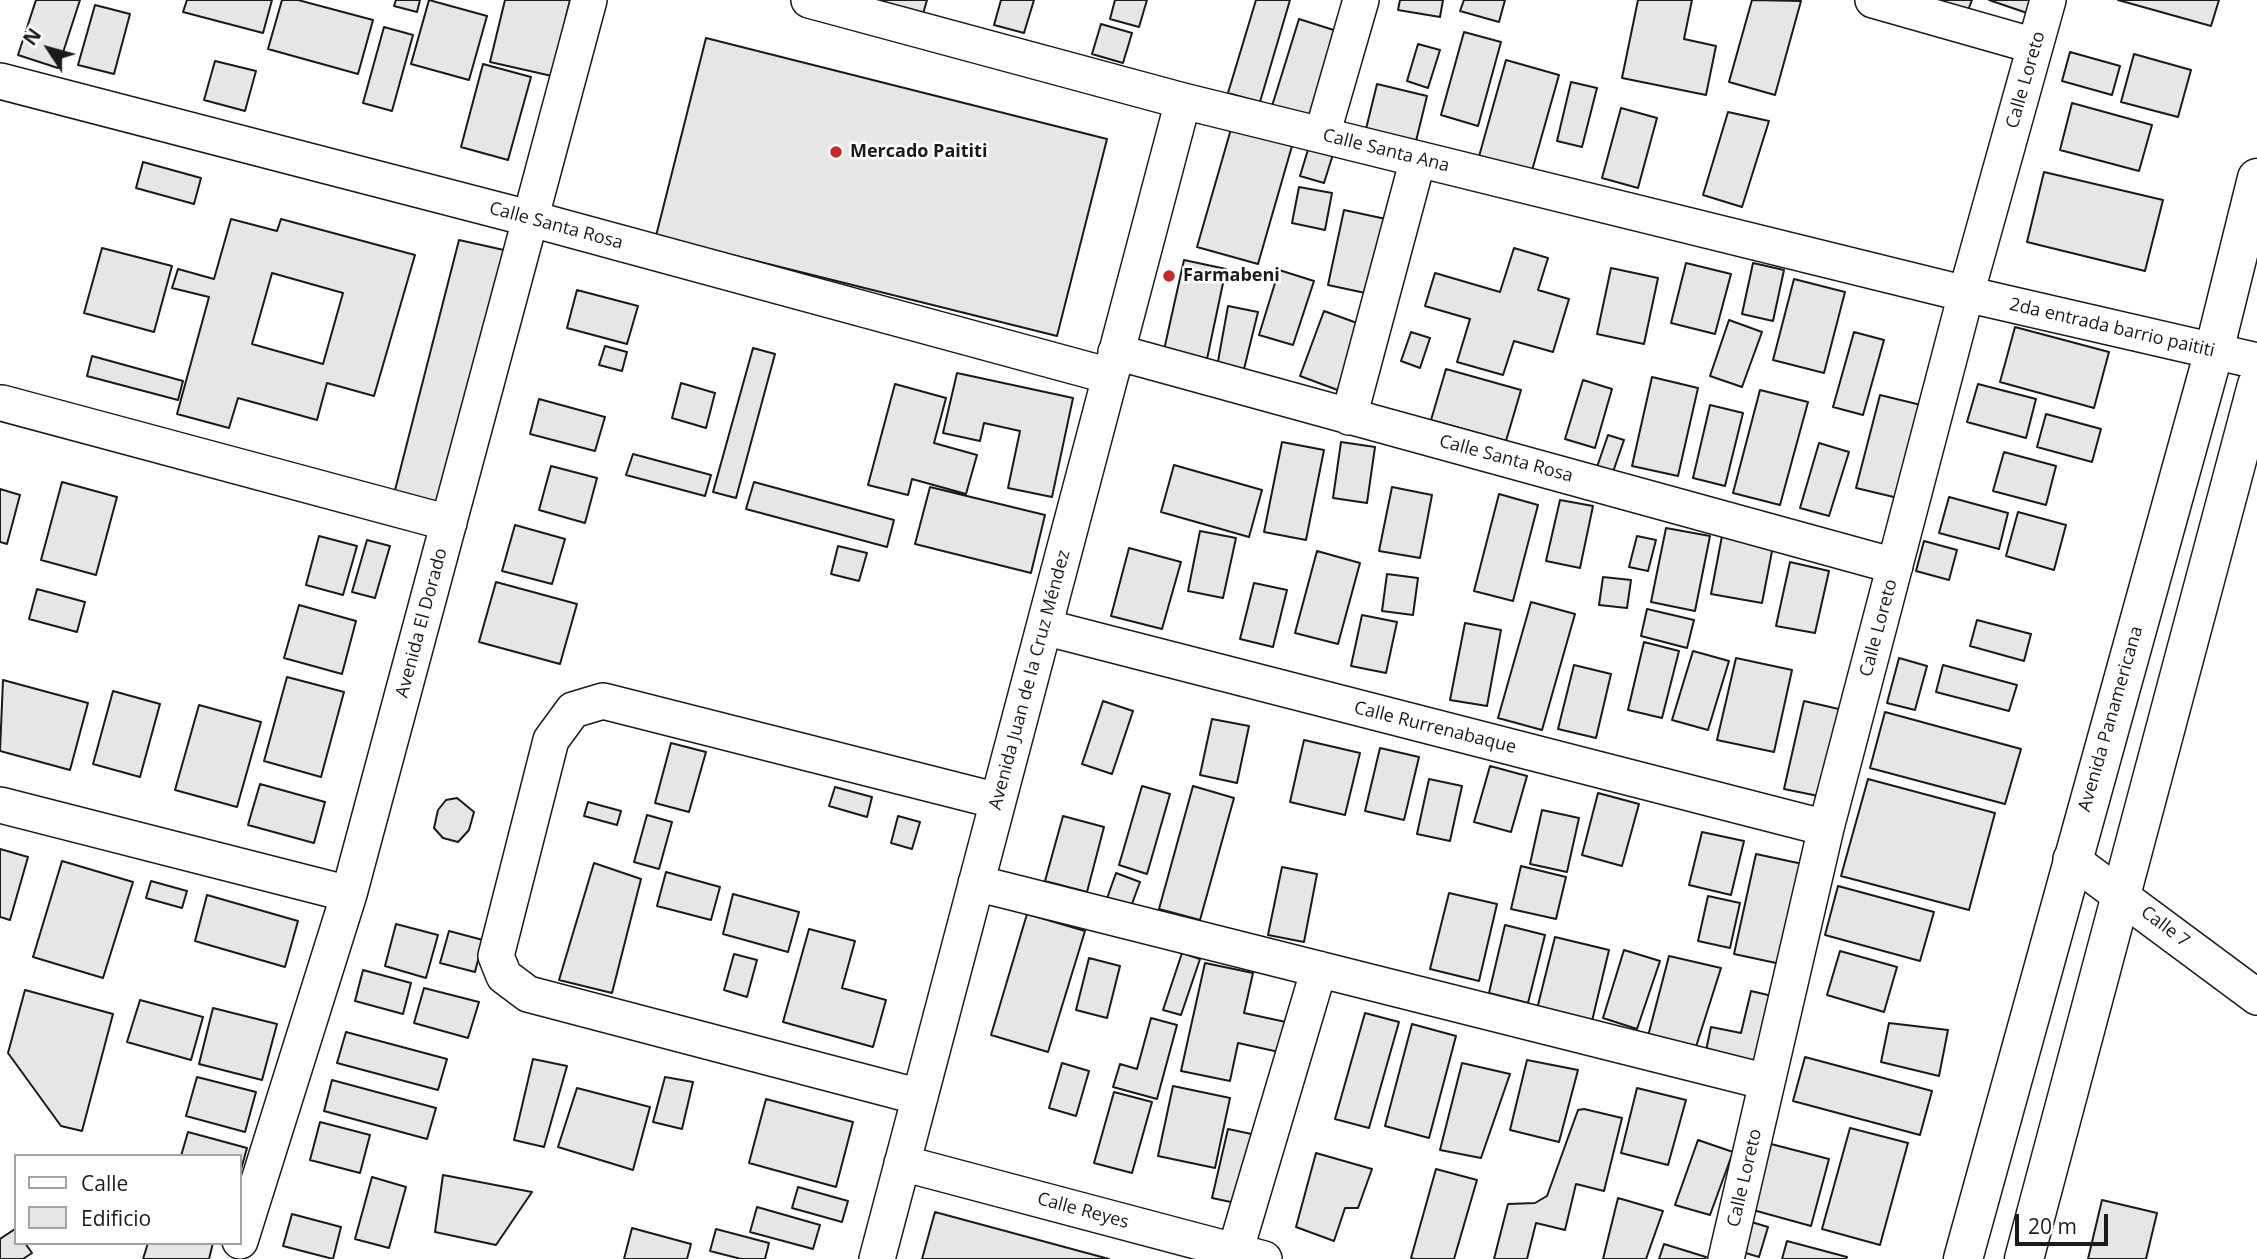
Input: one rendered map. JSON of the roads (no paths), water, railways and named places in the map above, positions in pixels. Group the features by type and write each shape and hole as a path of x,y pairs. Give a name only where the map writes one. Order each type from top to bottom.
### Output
{"highway":[{"name":"Avenida Panamericana","path":"1963,1259 2071,859 2214,351 2257,178"},
{"path":"2024,1259 2257,385"}],"street":[{"name":"Avenida El Dorado","path":"242,1233 349,894 589,0"},
{"name":"Calle Santa Ana","path":"809,0 1182,101 1966,294"},
{"path":"1322,135 1361,0"},
{"path":"1873,0 2035,46"},
{"name":"Calle Loreto","path":"1726,1259 1826,828 1966,294 2048,0"},
{"name":"Calle Santa Rosa","path":"0,81 532,219 1113,364 1349,417 1895,566"},
{"name":"Avenida Juan de la Cruz Méndez","path":"877,1259 1182,101"},
{"path":"1349,417 1418,159"},
{"name":"2da entrada barrio paititi","path":"1966,294 2257,361"},
{"path":"2,403 449,523"},
{"name":"Calle Rurrenabaque","path":"1044,627 1826,828"},
{"path":"920,1097 527,995 504,976 496,956 551,740 573,710 603,701 998,801"},
{"path":"0,805 349,894"},
{"name":"Calle 7","path":"2071,859 2257,997"},
{"path":"976,883 1767,1082"},
{"path":"1249,1255 1319,970"},
{"name":"Calle Reyes","path":"902,1163 1249,1255"}],"place":[{"name":"Mercado Paititi","path":"836,152"},
{"name":"Farmabeni","path":"1169,276"}]}
